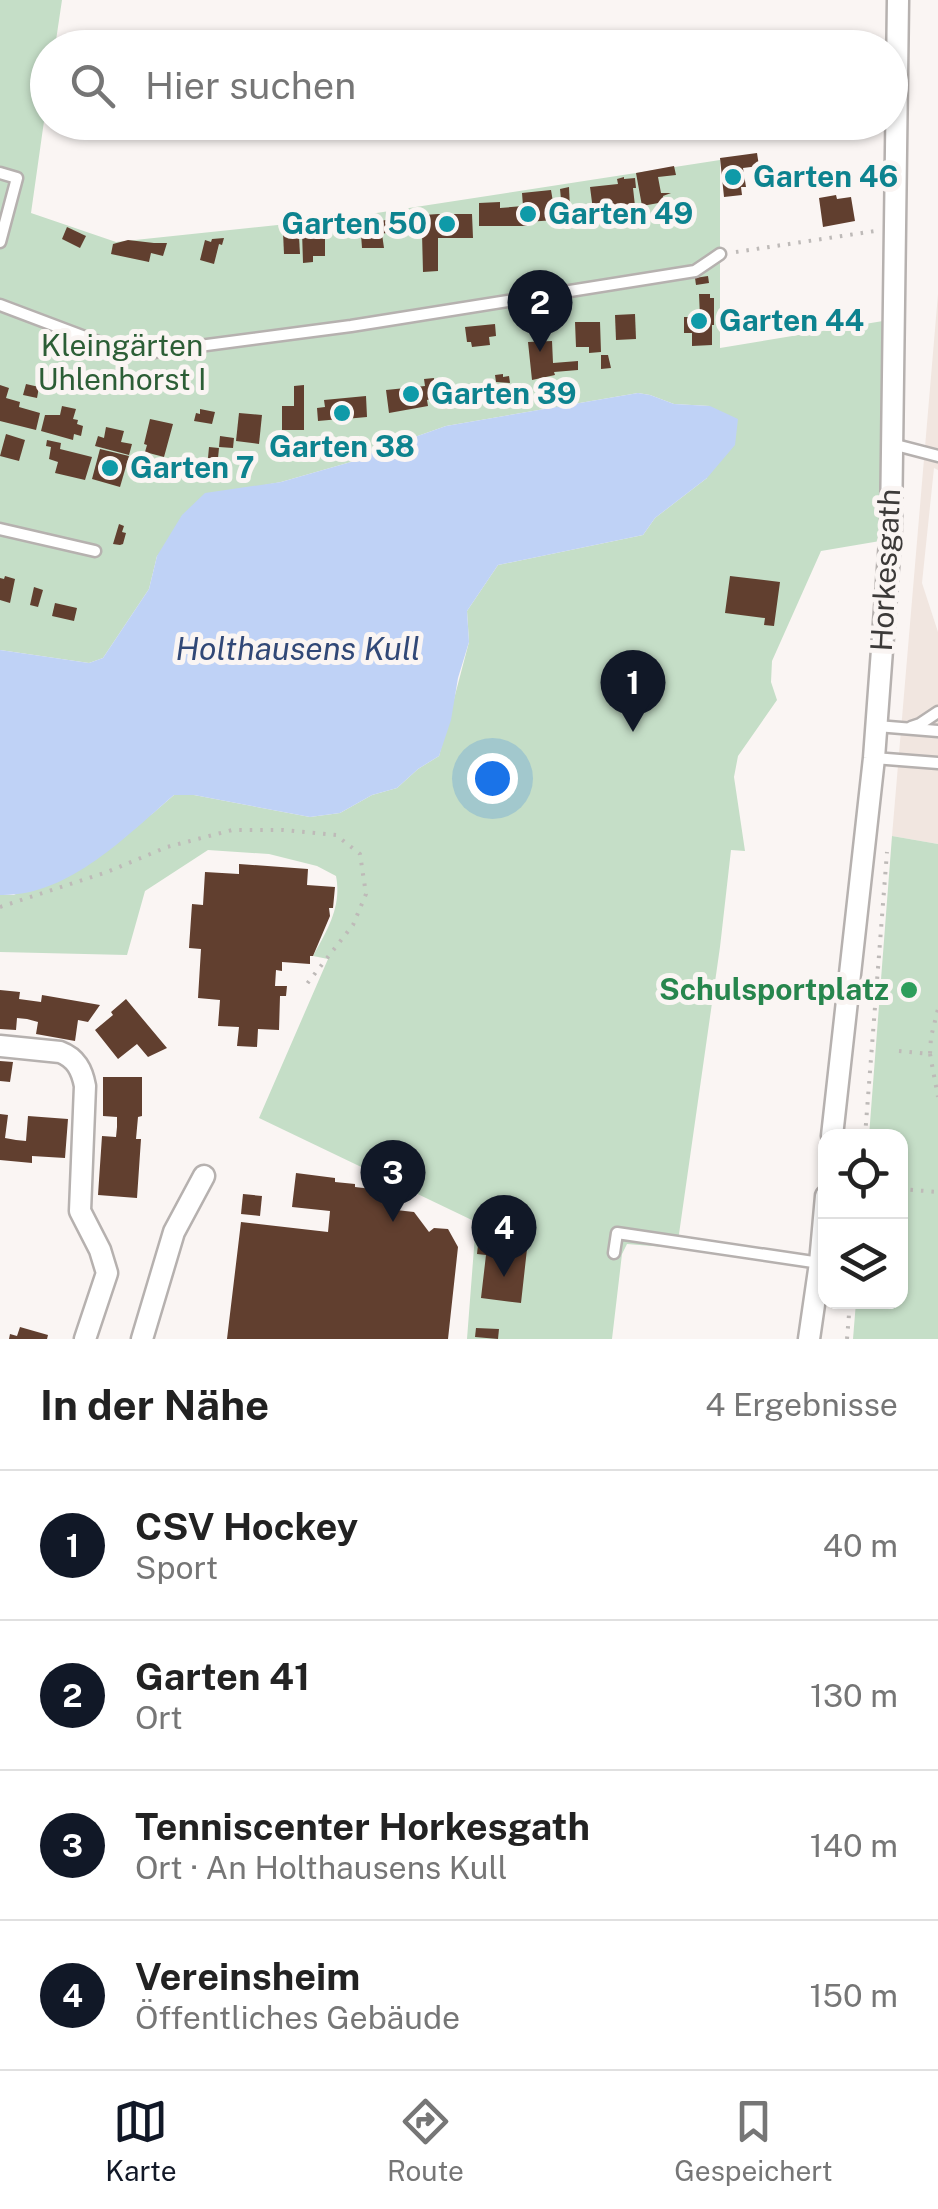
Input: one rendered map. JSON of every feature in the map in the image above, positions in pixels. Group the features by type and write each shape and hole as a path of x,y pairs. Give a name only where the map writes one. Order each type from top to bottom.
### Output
{"street":[{"name":"Horkesgath","path":"898,0 898,30"},
{"name":"Horkesgath","path":"833,1129 874,758 891,528 896,140"},
{"path":"0,1046 69,1056 86,1086 80,1210 106,1272 86,1339"},
{"path":"142,1339 174,1232 204,1176"},
{"path":"809,1339 818,1278"}],"lane":[{"path":"0,172 17,178 0,242"},
{"path":"0,305 114,348 146,353 350,326 695,271 720,254"},
{"path":"892,444 938,456"},
{"path":"0,529 95,551"},
{"path":"905,728 938,712"},
{"path":"876,726 938,731"},
{"path":"874,758 938,763"},
{"path":"614,1254 617,1233 818,1264"}],"path":[{"path":"720,254 895,228"},
{"path":"0,907 107,872 166,847 232,830 336,836 360,854 366,894 353,925 306,985"},
{"path":"865,1129 888,841"},
{"path":"938,1009 930,1054 938,1097"},
{"path":"899,1051 930,1054"},
{"path":"908,1190 938,1192"},
{"path":"847,1339 849,1309"}],"shaded area":[{"path":"938,294 938,470 934,468 922,583 938,632 938,844 892,836"}],"green space":[{"name":"Kleingärten Uhlenhorst I","path":"0,0 62,0 58,30 30,30 30,140 41,140 31,213 116,242 344,218 720,160 720,348 883,321 880,541 821,551 772,661 771,682 777,700 738,756 734,777 745,851 731,850 677,1248 627,1244 622,1254 612,1339 467,1339 476,1222 259,1118 328,959 313,956 335,908 336,876 317,866 269,854 208,850 145,891 127,955 0,952 0,895 14,895 152,814 174,795 194,795 310,817 340,813 372,795 397,788 439,756 469,642 467,611 498,565 643,535 655,518 707,478 710,406 674,404 638,393 446,426 351,462 248,488 157,556 149,589 103,658 89,663 0,650"},
{"name":"Schulsportplatz","path":"892,836 938,844 938,1339 853,1339 855,1309 908,1309 908,1129 870,1129"}],"water":[{"name":"Holthausens Kull","path":"638,393 674,404 710,406 738,419 735,445 707,478 655,518 643,535 498,565 467,611 469,642 439,756 397,788 372,795 340,813 310,817 194,795 174,795 116,845 72,875 25,893 0,895 0,650 89,663 103,658 149,589 157,556 182,515 205,493 281,482 351,462 446,426"}],"building":[{"name":"Garten 46","path":"757,153 759,166 743,168 746,187 741,187 742,195 724,197 720,158"},
{"path":"674,166 676,175 658,177 661,193 671,193 663,196 664,202 642,206 636,173"},
{"path":"635,178 635,206 593,210 590,187 618,184 617,179"},
{"path":"569,187 570,210 562,210 560,189"},
{"name":"Garten 49","path":"551,190 556,220 526,222 527,226 479,226 479,203 500,202 500,208 523,206 522,193"},
{"path":"836,195 837,199 851,197 855,221 823,227 819,198"},
{"path":"472,214 473,238 438,238 438,271 423,272 422,233 411,234 410,216"},
{"path":"398,217 401,229 382,234 384,248 362,248 360,221"},
{"path":"67,227 86,236 80,248 62,239"},
{"path":"325,229 325,256 313,256 313,262 303,263 302,231"},
{"path":"296,231 300,254 284,254 283,232"},
{"path":"224,238 214,264 200,260 205,240"},
{"path":"128,240 167,243 163,256 151,253 149,262 111,254 113,244"},
{"path":"708,276 709,283 696,285 695,278"},
{"name":"Garten 44","path":"699,294 714,298 712,345 692,346 692,333 684,333 684,317 700,317"},
{"path":"635,314 636,339 616,340 615,315"},
{"path":"575,322 600,322 601,352 589,353 589,347 576,347"},
{"path":"495,324 496,336 489,337 490,345 472,347 467,342 465,327"},
{"path":"552,341 553,363 578,361 578,370 554,372 555,375 532,380 528,342"},
{"path":"601,355 608,355 611,368 601,369"},
{"path":"495,375 509,376 510,383 496,382"},
{"name":"Garten 39","path":"434,378 435,398 427,400 428,406 389,413 386,390 425,386 424,379"},
{"path":"26,384 39,387 37,398 23,395"},
{"path":"0,385 9,388 6,398 40,413 36,430 0,421"},
{"path":"304,385 304,430 282,430 282,406 294,406 294,386"},
{"name":"Garten 38","path":"366,396 367,417 340,423 340,419 318,421 317,408 325,407 324,400"},
{"path":"62,406 76,409 73,419 83,426 81,436 74,434 73,440 41,431 45,415 60,415"},
{"path":"200,409 215,412 212,424 194,421"},
{"path":"239,413 262,415 259,444 236,441"},
{"path":"150,419 173,424 164,457 145,452"},
{"path":"106,427 124,431 121,442 132,444 129,455 95,446 98,436 104,438"},
{"path":"6,434 25,440 19,461 0,456"},
{"path":"220,436 234,438 233,448 219,447"},
{"path":"47,440 61,443 60,449 92,457 85,480 55,473 58,462 49,459 51,447 46,446"},
{"path":"209,447 219,448 218,458 208,458"},
{"name":"Garten 7","path":"100,449 129,456 120,487 92,479"},
{"path":"119,524 126,533 120,545 113,544"},
{"path":"730,576 780,582 774,626 764,625 765,618 725,613"},
{"path":"0,578 15,579 10,603 0,600"},
{"path":"34,587 43,590 38,607 30,605"},
{"path":"55,603 77,608 74,621 52,616"},
{"path":"239,864 308,869 307,885 335,887 333,908 329,908 330,916 310,956 310,964 282,962 282,971 276,970 275,986 287,986 286,996 280,996 279,1030 258,1029 257,1047 237,1046 239,1027 218,1026 220,1000 198,998 201,949 189,948 192,904 203,905 205,872 239,874"},
{"path":"0,990 20,992 19,999 41,1002 42,995 100,1005 88,1022 78,1020 75,1041 36,1034 38,1022 27,1019 17,1018 16,1030 0,1029"},
{"path":"126,999 167,1048 148,1057 137,1044 118,1059 95,1030"},
{"path":"0,1061 13,1062 10,1082 0,1081"},
{"path":"103,1077 142,1077 142,1116 138,1117 136,1139 141,1139 137,1198 98,1195 102,1136 116,1137 117,1127 117,1117 103,1116"},
{"path":"0,1114 8,1115 5,1138 26,1141 28,1116 68,1119 65,1158 32,1156 32,1163 0,1160"},
{"path":"296,1173 389,1191 387,1209 414,1212 429,1232 434,1228 448,1229 458,1247 448,1339 227,1339 241,1222 328,1232 330,1211 292,1207"},
{"path":"243,1194 262,1196 260,1216 241,1214"},
{"path":"518,1235 528,1240 521,1303 481,1298 486,1255 477,1254 479,1236"},
{"path":"20,1327 48,1335 47,1339 9,1339 10,1334 17,1336"},
{"path":"476,1328 499,1329 498,1339 475,1337"}],"place":[{"name":"Garten 46","path":"733,177"},
{"name":"Garten 49","path":"528,214"},
{"name":"Garten 50","path":"447,224"},
{"name":"Garten 44","path":"699,321"},
{"name":"Garten 41","path":"540,352"},
{"name":"Garten 39","path":"411,394"},
{"name":"Garten 38","path":"342,413"},
{"name":"Garten 7","path":"110,468"},
{"name":"CSV Hockey","path":"633,732"},
{"name":"Schulsportplatz","path":"909,990"},
{"name":"Tenniscenter Horkesgath","path":"393,1222"},
{"name":"Vereinsheim","path":"504,1277"}]}
